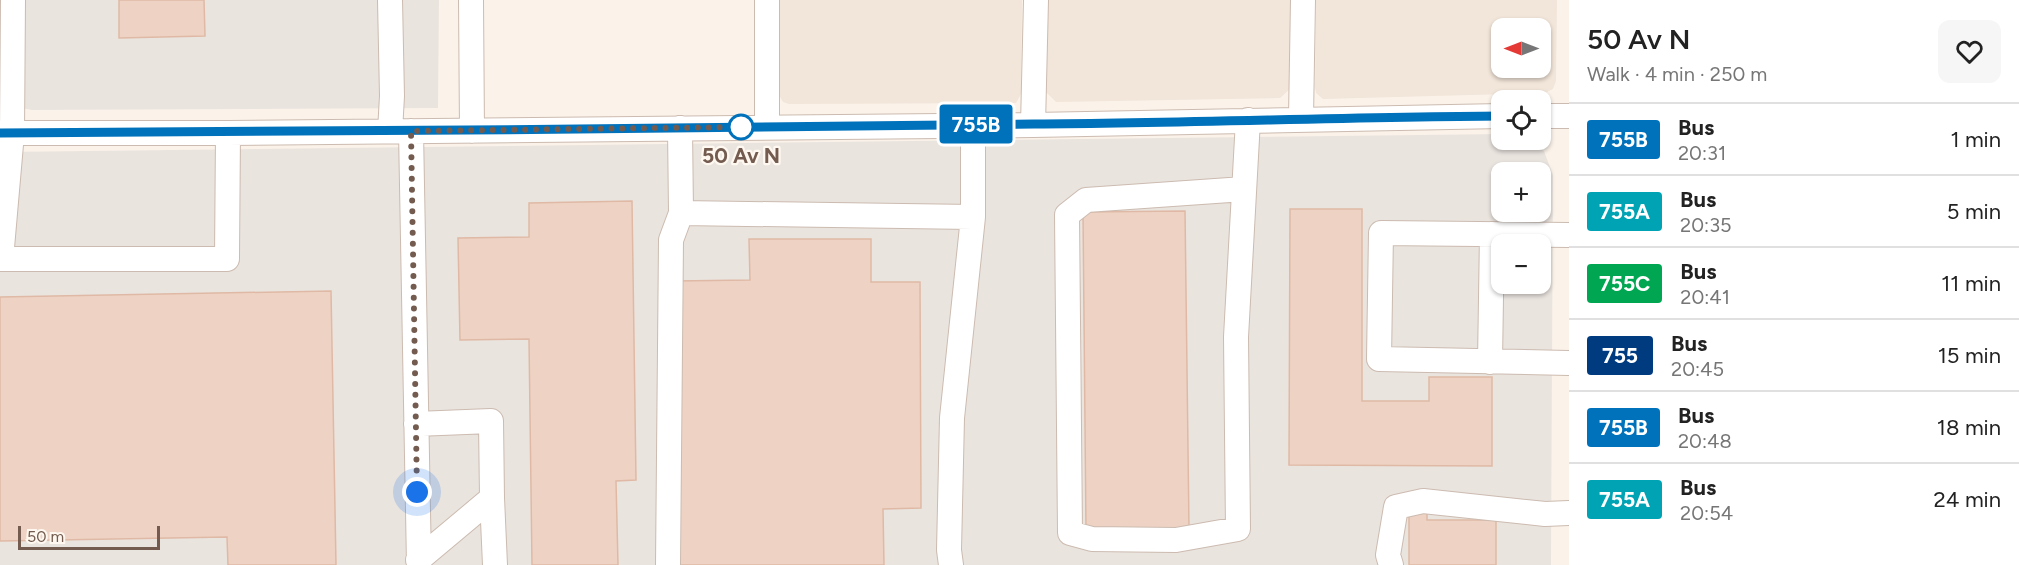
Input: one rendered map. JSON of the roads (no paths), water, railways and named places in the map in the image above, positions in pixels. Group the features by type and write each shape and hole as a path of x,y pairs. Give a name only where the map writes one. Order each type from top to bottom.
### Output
{"street":[{"path":"13,0 1,259 227,259 228,133"},
{"path":"390,0 392,96 401,131 416,424 419,562"},
{"path":"471,0 472,130"},
{"path":"767,0 767,127"},
{"path":"1033,124 1036,0"},
{"path":"1301,118 1303,0"},
{"path":"6,133 228,133 1033,124 1491,116"},
{"path":"1551,116 1569,116"},
{"path":"1244,189 1086,200 1067,215 1070,533 1092,539 1176,540 1238,528 1236,337 1248,120"},
{"path":"951,565 949,550 952,418 973,217 973,124"},
{"path":"668,565 671,240 681,213 680,128"},
{"path":"681,213 973,217"},
{"path":"1492,234 1381,233 1379,359 1569,363"},
{"path":"1551,235 1569,235"},
{"path":"1490,362 1491,294"},
{"path":"416,424 491,421 495,565"},
{"path":"419,562 492,498"},
{"path":"1391,565 1388,555 1396,507 1423,501 1545,514 1569,513"}],"place":[{"name":"50 Av N","path":"741,127"}]}
